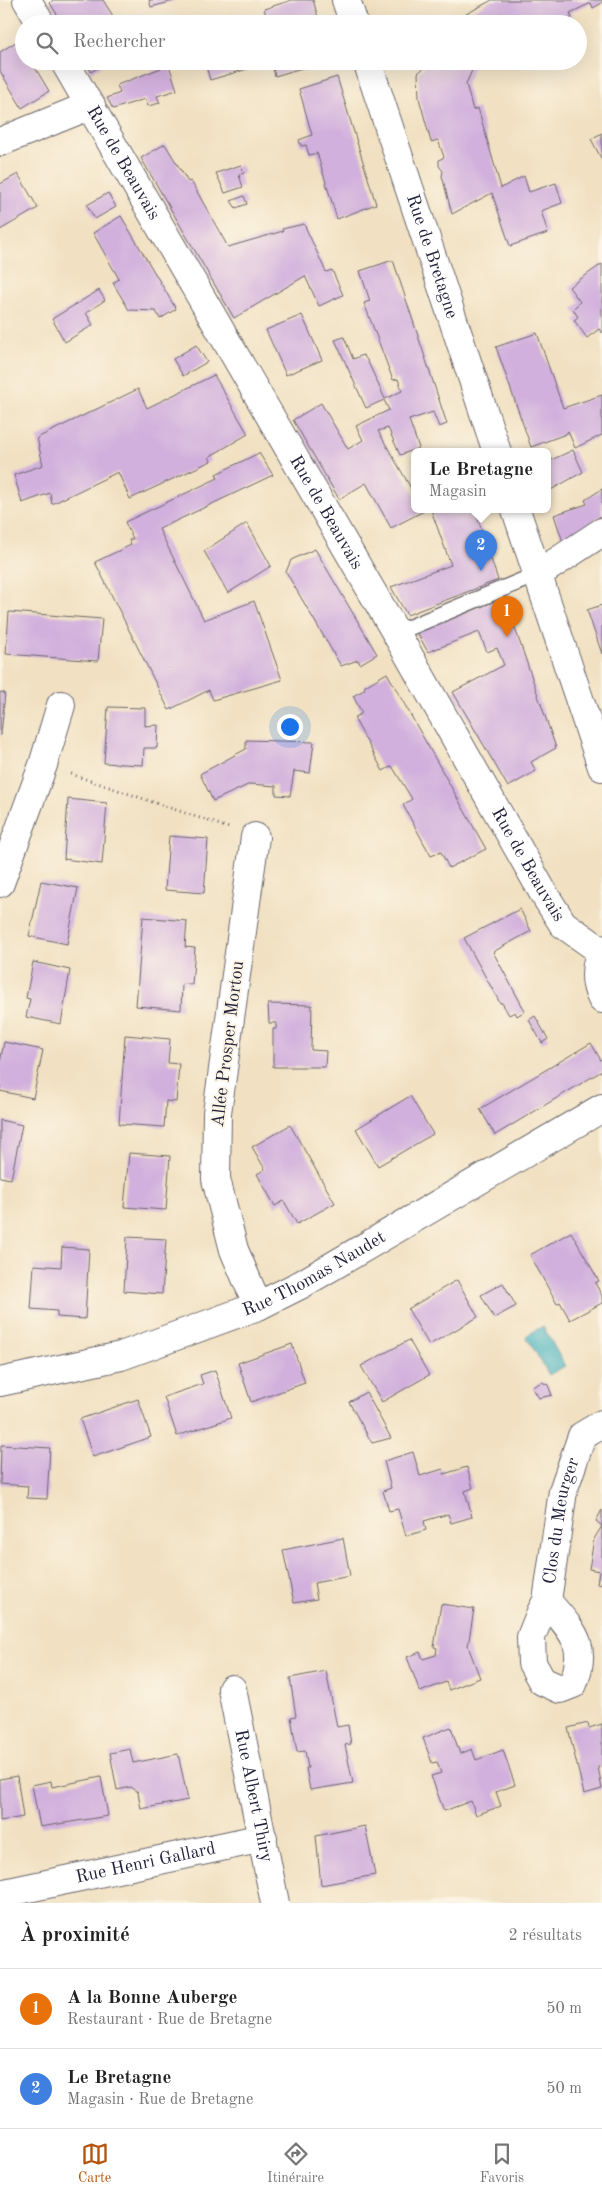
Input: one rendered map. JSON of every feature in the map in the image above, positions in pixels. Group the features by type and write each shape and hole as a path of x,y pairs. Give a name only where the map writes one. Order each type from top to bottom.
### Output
{"street":[{"path":"27,0 36,15"},
{"path":"346,0 351,15"},
{"name":"Rue de Beauvais","path":"70,70 563,924 602,951"},
{"name":"Rue de Bretagne","path":"370,70 496,448"},
{"path":"0,142 91,105"},
{"path":"517,513 602,767"},
{"path":"538,574 602,532"},
{"path":"0,883 43,765 61,705"},
{"name":"Allée Prosper Mortou","path":"255,837 217,1113 216,1179 234,1250 258,1306"},
{"path":"602,951 596,966 597,988 602,999"},
{"name":"Rue Thomas Naudet","path":"0,1382 121,1356 258,1306 302,1284 602,1108"},
{"name":"Clos du Meurger","path":"547,1601 563,1491 582,1436 602,1424"},
{"name":"Rue Albert Thiry","path":"232,1689 275,1903"},
{"name":"Rue Henri Gallard","path":"0,1894 263,1838"}],"lane":[{"path":"396,633 538,574"}],"path":[{"path":"43,765 255,837"}],"water":[{"path":"543,1326 565,1366 549,1375 526,1336"}],"building":[{"path":"53,0 103,0 112,15 57,15 50,3"},
{"path":"149,0 174,0 174,1 151,7"},
{"path":"292,0 313,0 317,15 266,15 264,9"},
{"path":"492,0 602,0 602,3 593,8 591,3 570,13 571,15 464,15"},
{"path":"15,43 15,70 36,70 49,91 22,108 0,71 0,52"},
{"path":"156,70 171,70 177,90 157,96 160,103 148,106 145,99 113,109 107,98 120,93 117,85"},
{"path":"207,70 244,70 210,80"},
{"path":"273,70 295,70 275,76"},
{"path":"422,70 472,70 466,84 473,110 478,108 501,188 524,176 529,192 556,183 562,203 541,211 548,233 510,246 492,193 452,214 442,176 443,171 439,166 439,160 444,157 438,140 431,142 419,98 418,73"},
{"path":"337,77 376,204 337,219 317,153 309,155 306,145 301,146 299,140 312,135 299,89"},
{"path":"602,133 602,160 591,139"},
{"path":"165,144 188,182 191,181 228,247 283,231 282,229 304,224 326,272 332,270 343,295 319,306 305,276 234,318 141,158"},
{"path":"241,165 244,173 239,175 243,187 225,193 216,173"},
{"path":"18,174 38,208 0,230 0,184"},
{"path":"108,193 116,207 95,219 87,205"},
{"path":"244,196 247,204 236,208 231,201"},
{"path":"121,216 176,309 160,319 156,311 129,310 113,283 119,279 93,233"},
{"path":"393,260 447,424 439,427 433,412 409,420 419,448 411,448 411,451 400,455 388,428 378,431 411,488 411,513 420,513 391,528 366,483 339,499 293,420 321,403 348,449 363,440 356,426 389,410 384,400 366,408 335,340 344,337 353,359 363,355 367,360 385,399 402,391 398,379 393,380 364,303 370,301 360,271"},
{"path":"602,264 602,333 599,329 587,338 574,320 578,317 573,309 580,302 569,287"},
{"path":"99,290 105,300 86,313 93,325 65,342 52,319"},
{"path":"302,315 322,360 286,375 266,330"},
{"path":"537,333 563,408 602,395 602,435 575,448 568,431 566,434 531,447 496,347"},
{"path":"196,345 207,362 183,376 173,359"},
{"path":"214,375 248,434 209,457 211,461 130,499 118,472 52,504 50,493 22,503 14,475 43,465 37,438 138,389 147,408"},
{"path":"573,450 583,472 551,490 551,460"},
{"path":"259,453 273,475 159,529 204,620 254,601 282,680 213,700 209,690 169,710 95,562 131,545 129,540 133,539 125,522 218,478 216,474"},
{"path":"602,489 602,515 563,542 554,515 587,504 585,500"},
{"path":"432,513 476,513 498,580 407,615 391,587 451,565"},
{"path":"247,523 271,566 228,593 204,551"},
{"path":"315,549 377,654 360,664 358,660 341,666 286,572 291,560"},
{"path":"504,596 556,748 531,762 536,771 508,787 453,692 504,665 497,648 487,652 479,632 428,652 416,631"},
{"path":"602,605 602,654 587,610"},
{"path":"9,612 102,619 98,661 6,654"},
{"path":"387,673 486,849 449,868 441,852 431,856 403,805 412,799 392,766 383,771 354,718 362,713 353,696 364,690 365,686"},
{"path":"0,692 5,693 1,735 0,735"},
{"path":"108,707 145,708 145,726 158,725 157,748 144,748 143,765 104,763"},
{"path":"246,740 314,742 310,773 294,771 290,796 276,795 276,786 250,784 213,801 200,774 246,749"},
{"path":"68,799 107,803 102,864 64,859"},
{"path":"169,836 208,839 204,893 165,890"},
{"path":"41,881 78,888 67,944 29,936"},
{"path":"520,909 531,931 493,952 525,1011 517,1016 515,1012 509,1015 502,1003 500,1003 464,938"},
{"path":"143,917 187,921 185,947 195,948 192,985 182,984 181,1010 136,1006"},
{"path":"33,962 70,970 61,1024 26,1017 30,999 26,998"},
{"path":"268,1004 312,1005 311,1050 326,1051 325,1067 273,1067 273,1029 276,1029 276,1023 269,1023"},
{"path":"535,1016 548,1039 542,1043 529,1020"},
{"path":"125,1035 170,1039 168,1063 179,1064 176,1102 166,1101 164,1127 119,1124"},
{"path":"4,1042 43,1050 33,1098 0,1091 0,1063"},
{"path":"591,1043 602,1062 602,1071 495,1135 480,1109"},
{"path":"410,1096 433,1134 378,1166 356,1129"},
{"path":"0,1120 22,1125 11,1179 0,1177"},
{"path":"290,1125 335,1203 297,1224 284,1201 275,1206 257,1174 265,1169 252,1147"},
{"path":"129,1153 170,1156 166,1210 124,1207"},
{"path":"571,1232 599,1281 595,1283 602,1296 602,1303 570,1320 560,1302 557,1304 530,1255"},
{"path":"127,1237 166,1239 162,1294 124,1291"},
{"path":"62,1247 89,1249 85,1319 57,1317 57,1311 31,1309 34,1265 61,1267"},
{"path":"457,1280 478,1317 429,1345 408,1309"},
{"path":"503,1283 516,1306 494,1318 481,1295"},
{"path":"409,1340 429,1375 382,1402 361,1366"},
{"path":"292,1344 305,1383 251,1402 238,1363"},
{"path":"215,1370 231,1418 177,1436 164,1397 203,1384 200,1375"},
{"path":"542,1382 548,1385 552,1395 539,1398 532,1387"},
{"path":"366,1392 391,1438 372,1443 349,1402"},
{"path":"138,1399 151,1437 93,1457 80,1419"},
{"path":"1,1445 50,1448 47,1499 27,1498 28,1486 0,1484"},
{"path":"413,1452 420,1476 443,1469 444,1474 467,1467 473,1488 465,1491 472,1517 451,1523 448,1514 424,1521 426,1530 406,1536 398,1509 389,1511 383,1491 391,1488 384,1461"},
{"path":"602,1510 602,1526 596,1521"},
{"path":"602,1526 602,1585 597,1584 599,1571 589,1569 594,1539"},
{"path":"343,1538 350,1576 314,1583 317,1599 294,1603 283,1550"},
{"path":"441,1604 474,1609 468,1646 480,1678 449,1690 446,1682 420,1692 407,1657 420,1652 423,1659 436,1655 437,1648 434,1647"},
{"path":"326,1671 337,1727 348,1725 351,1744 345,1745 353,1783 310,1790 305,1751 297,1752 291,1717 296,1716 290,1678"},
{"path":"588,1723 589,1728 602,1724 602,1766 598,1767 602,1789 584,1794 568,1728"},
{"path":"451,1727 460,1754 472,1749 476,1760 503,1750 515,1785 496,1792 501,1806 476,1815 471,1801 444,1811 431,1776 441,1773 437,1762 432,1763 423,1738"},
{"path":"130,1749 133,1763 178,1754 188,1800 141,1809 138,1792 131,1787 117,1790 110,1753"},
{"path":"17,1776 23,1817 0,1821 0,1779"},
{"path":"101,1777 108,1816 40,1827 32,1785 51,1781 52,1787"},
{"path":"365,1826 375,1875 321,1885 316,1836"}],"place":[{"name":"Le Bretagne","path":"481,571"},
{"name":"A la Bonne Auberge","path":"507,637"}]}
